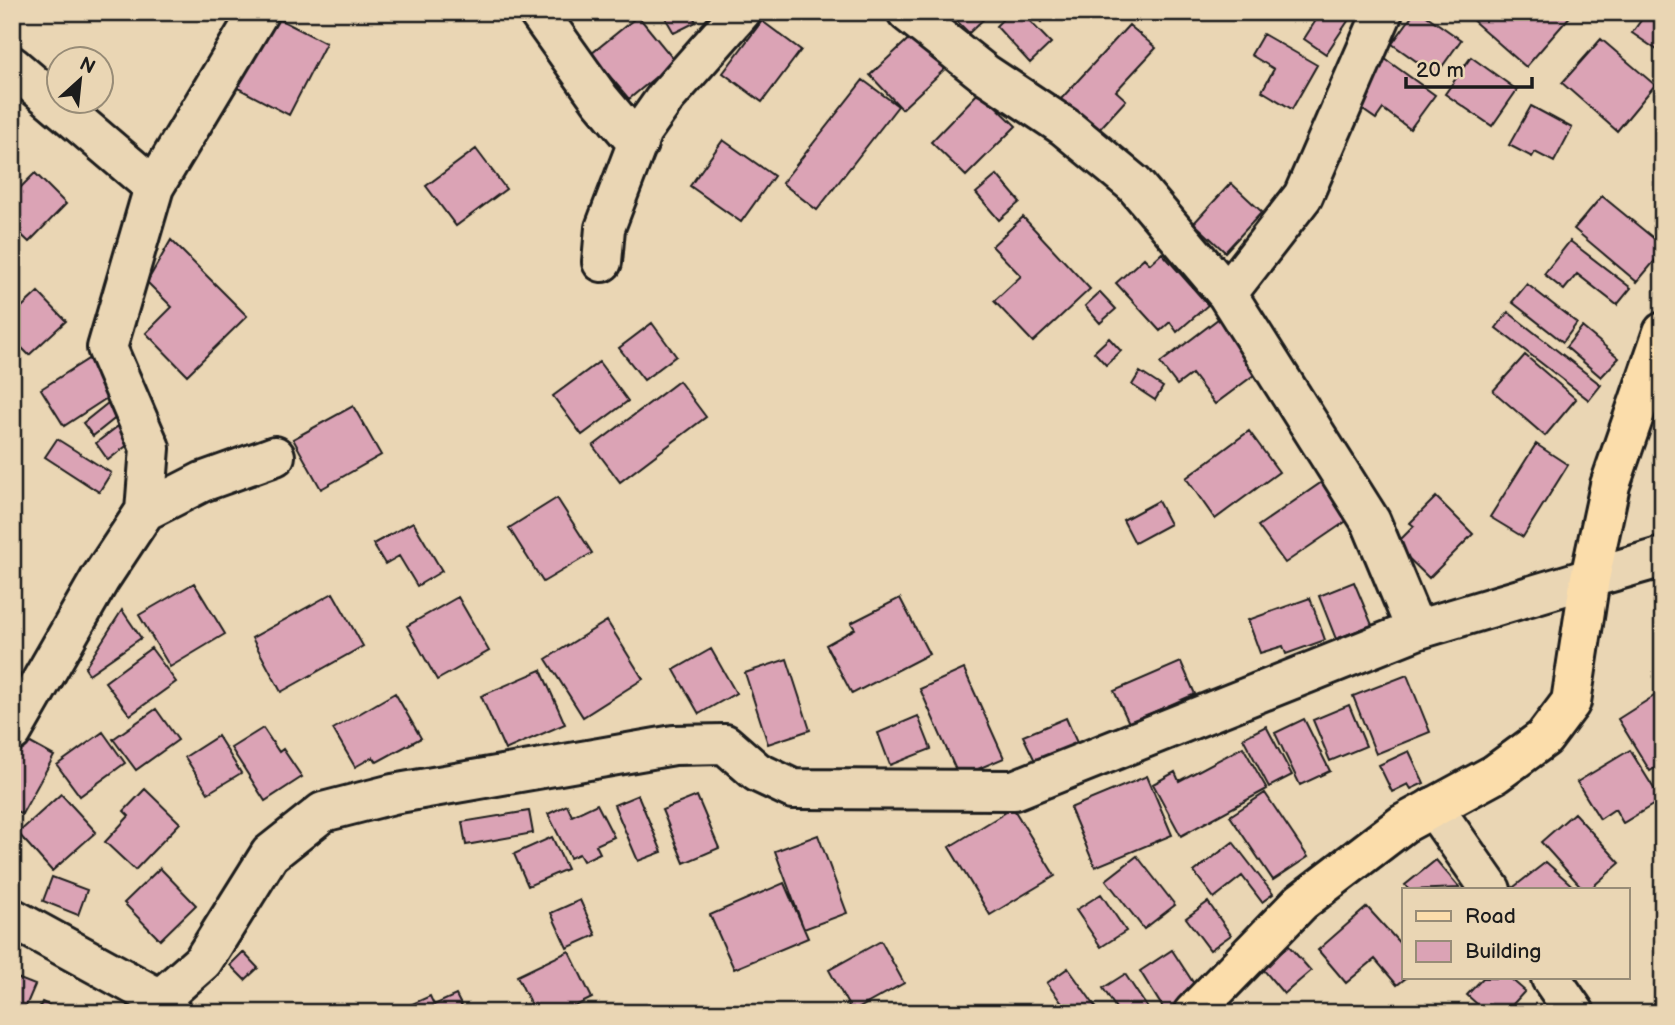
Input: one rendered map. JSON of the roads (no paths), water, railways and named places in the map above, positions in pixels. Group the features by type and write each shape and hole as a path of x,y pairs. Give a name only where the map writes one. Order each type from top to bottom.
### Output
{"main road":[{"path":"1193,1013 1301,902 1403,824 1495,774 1544,738 1571,702 1590,578 1610,485 1663,332"}],"street":[{"path":"12,732 100,579 145,511 150,448 107,348 154,187 259,12"},
{"path":"538,12 600,99 638,144"},
{"path":"602,262 605,228 642,131 666,97 741,12"},
{"path":"907,12 984,73 1065,127 1134,184 1227,294 1371,522 1416,630"},
{"path":"1227,294 1303,196 1383,12"},
{"path":"12,66 154,187"},
{"path":"145,511 202,482 275,456"},
{"path":"12,918 165,1006 204,961 270,854 323,812 393,794 674,745 725,744 757,772 793,789 1014,790 1416,630 1663,557"},
{"path":"1433,807 1490,888"},
{"path":"1552,979 1575,1013"}]}
